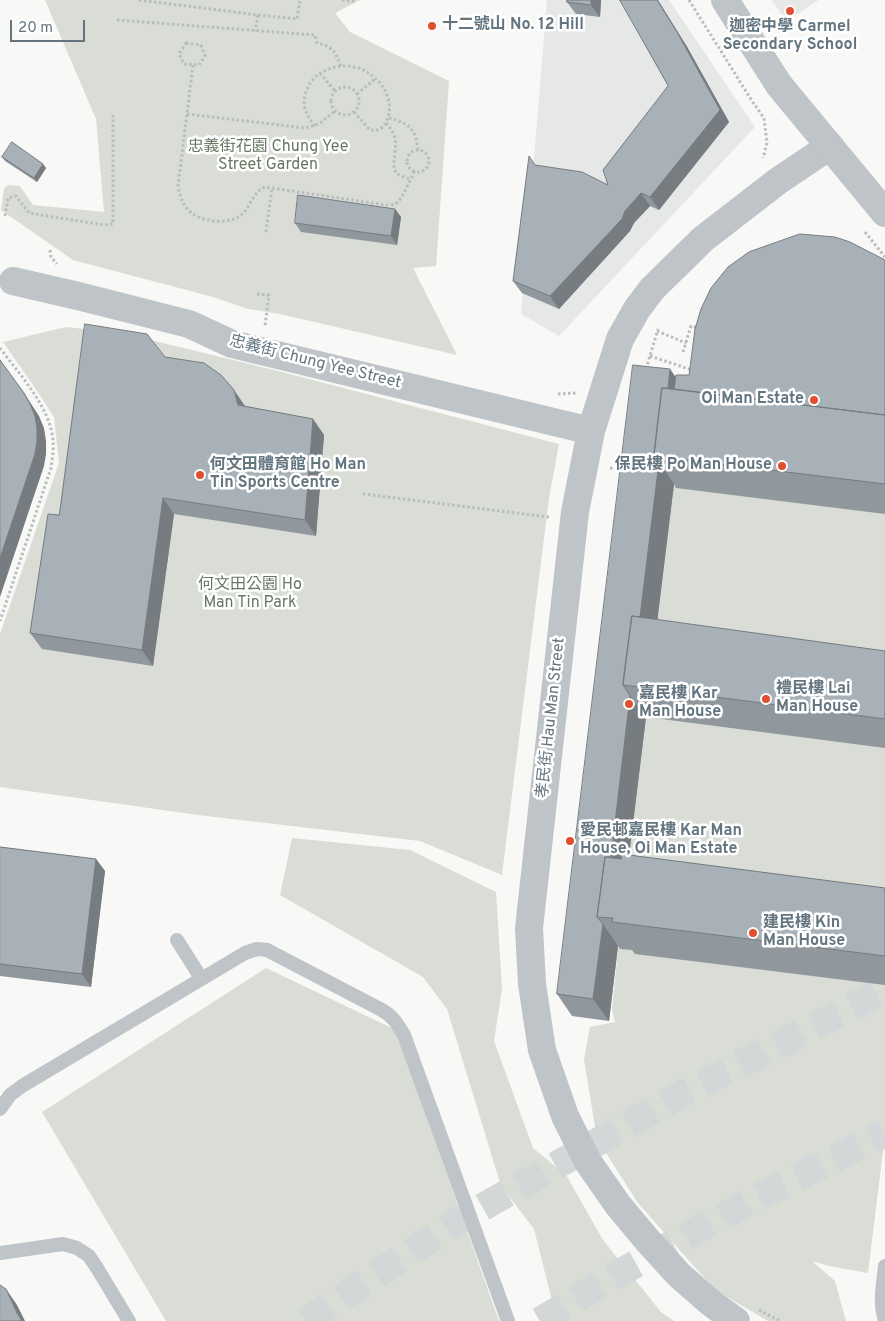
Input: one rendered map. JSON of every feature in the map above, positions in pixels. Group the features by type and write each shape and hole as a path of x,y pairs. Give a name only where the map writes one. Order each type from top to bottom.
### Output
{"street":[{"path":"724,0 779,85 885,213"},
{"name":"孝民街 Hau Man Street","path":"747,1315 711,1303 679,1274 618,1205 588,1162 565,1116 542,1050 532,984 529,928 575,512 590,431 620,339 637,309 652,288 703,239 778,181 830,146"},
{"name":"忠義街 Chung Yee Street","path":"13,281 189,324 232,344 590,431"}],"lane":[{"path":"177,940 201,978"},
{"path":"0,1109 10,1095 22,1086 201,978 245,953 257,949 267,950 390,1014 397,1022 404,1036 508,1321"},
{"path":"0,1253 63,1244 77,1248 89,1256 129,1321"},
{"path":"885,1266 881,1299 885,1320"}],"path":[{"path":"139,0 297,19 300,0"},
{"path":"342,0 355,0"},
{"path":"689,0 764,118 768,143 763,158 756,164"},
{"path":"255,31 258,15"},
{"path":"116,20 316,35 317,43 332,49 341,66"},
{"path":"186,43 201,45 206,56 199,66 192,65 184,64 179,54 186,43"},
{"path":"192,65 178,186 185,206 193,215 202,219 222,222 233,219 240,216 260,189 265,187 394,205 399,201 409,179 415,171"},
{"path":"314,126 306,113 305,94 310,83 320,73 330,68 341,66 365,70 376,78 385,89 390,102 385,125 378,130 370,130 354,112"},
{"path":"320,73 335,91"},
{"path":"357,94 376,78"},
{"path":"342,87 352,89 357,94 359,100 357,109 350,115 345,116 335,111 331,105 332,96 335,91 342,87"},
{"path":"186,114 305,128 319,124 335,111"},
{"path":"5,216 8,198 16,196 29,213 104,225 113,224 114,115"},
{"path":"388,118 408,125 418,140 418,151"},
{"path":"386,123 393,131 396,143 394,169 397,174 409,179"},
{"path":"418,151 426,153 429,160 425,170 422,171 415,171 409,167 407,161 412,152 418,151"},
{"path":"266,232 272,188"},
{"path":"50,250 51,257 58,265"},
{"path":"257,294 269,295 265,326 260,326"},
{"path":"683,352 691,326 701,330"},
{"path":"644,374 657,331 686,343"},
{"path":"0,348 42,407 51,426 54,440 51,468 0,621"},
{"path":"650,356 695,370"},
{"path":"553,394 578,393"},
{"path":"622,470 623,462"},
{"path":"363,494 557,518"},
{"path":"747,1315 780,1321"}],"shaded area":[{"path":"547,0 669,0 755,127 559,336 521,314"},
{"name":"迦密中學 Carmel Secondary School","path":"772,0 819,0 786,21"}],"green space":[{"name":"忠義街花園 Chung Yee Street Garden","path":"45,0 360,0 335,13 350,32 449,81 436,266 413,268 457,355 280,314 248,309 213,297 73,260 1,210 4,189 8,185 20,186 33,205 104,212 96,119"},
{"name":"何文田公園 Ho Man Tin Park","path":"66,327 122,333 274,370 559,444 549,498 502,875 420,841 198,815 0,787 0,634 59,463 54,417 3,342"},
{"path":"671,428 885,453 885,1135 868,1273 812,1261 835,1281 846,1321 768,1321 715,1290 638,1203 597,1139 584,1059 590,1027 615,1022 612,1009"},
{"path":"292,838 410,850 496,892 502,989 494,1041 533,1148 566,1175 603,1240 661,1312 674,1321 557,1321 534,1229 501,1186 447,1009 423,977 280,895"},
{"path":"266,968 396,1030 499,1321 166,1321 42,1112"}],"building":[{"path":"567,0 591,0 591,5 567,2"},
{"path":"620,0 657,0 720,110 650,197 641,193 625,211 622,219 550,296 513,281 529,156 535,165 582,172 608,185 603,170 668,86"},
{"path":"12,142 43,164 34,178 2,157"},
{"path":"298,195 395,209 391,236 295,223"},
{"path":"800,234 835,237 850,242 885,260 885,415 674,389 676,375 689,375 695,329 701,309 711,288 728,267 749,252"},
{"name":"何文田體育館 Ho Man Tin Sports Centre","path":"85,324 147,334 165,357 204,363 221,375 234,390 238,405 313,419 305,520 163,498 142,650 30,633 48,514 59,515"},
{"path":"0,360 30,404 35,416 37,441 35,454 0,558"},
{"path":"633,365 670,369 668,388 662,388 654,456 659,462 640,617 632,616 623,685 630,696 611,857 605,857 597,917 603,924 593,999 557,994"},
{"path":"662,388 885,415 885,484 654,456"},
{"path":"632,616 885,651 885,719 623,685"},
{"path":"0,847 96,859 82,974 0,964"},
{"path":"621,854 885,888 885,956 612,922 613,918 597,917 605,857 621,859"},
{"path":"0,1285 6,1289 22,1321 0,1321"}],"tunnel":[{"path":"306,1321 453,1224 680,1095 885,990"},
{"path":"540,1321 612,1277 756,1198 885,1133"}],"place":[{"name":"迦密中學 Carmel Secondary School","path":"790,11"},
{"name":"十二號山 No. 12 Hill","path":"432,26"},
{"name":"Oi Man Estate","path":"814,400"},
{"name":"保民樓 Po Man House","path":"782,466"},
{"name":"何文田體育館 Ho Man Tin Sports Centre","path":"200,475"},
{"name":"禮民樓 Lai Man House","path":"766,699"},
{"name":"嘉民樓 Kar Man House","path":"629,704"},
{"name":"愛民邨嘉民樓 Kar Man House, Oi Man Estate","path":"570,841"},
{"name":"建民樓 Kin Man House","path":"753,933"}]}
